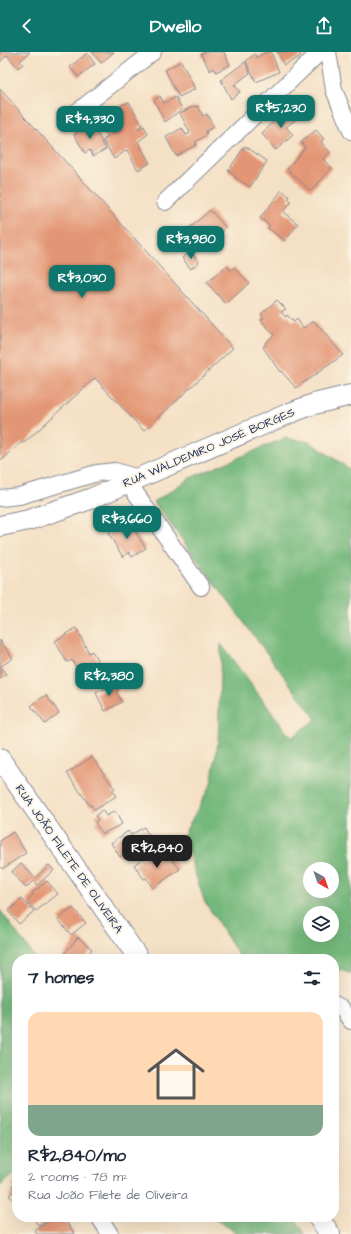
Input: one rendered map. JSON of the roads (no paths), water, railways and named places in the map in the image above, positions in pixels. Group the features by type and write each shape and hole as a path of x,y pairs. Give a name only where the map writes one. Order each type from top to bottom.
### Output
{"main road":[{"name":"RUA WALDEMIRO JOSÉ BORGES","path":"0,526 55,512 290,413 314,404 351,395"},
{"name":"RUA JOÃO FILETE DE OLIVEIRA","path":"0,759 136,954"},
{"path":"322,1222 330,1234"}],"street":[{"path":"69,118 153,52"},
{"path":"165,202 320,52"},
{"path":"328,52 334,90 351,131"},
{"path":"0,498 19,496 97,473 115,471 133,480 201,587"},
{"path":"339,1008 342,1009 351,1021"},
{"path":"102,1222 110,1234"}]}
